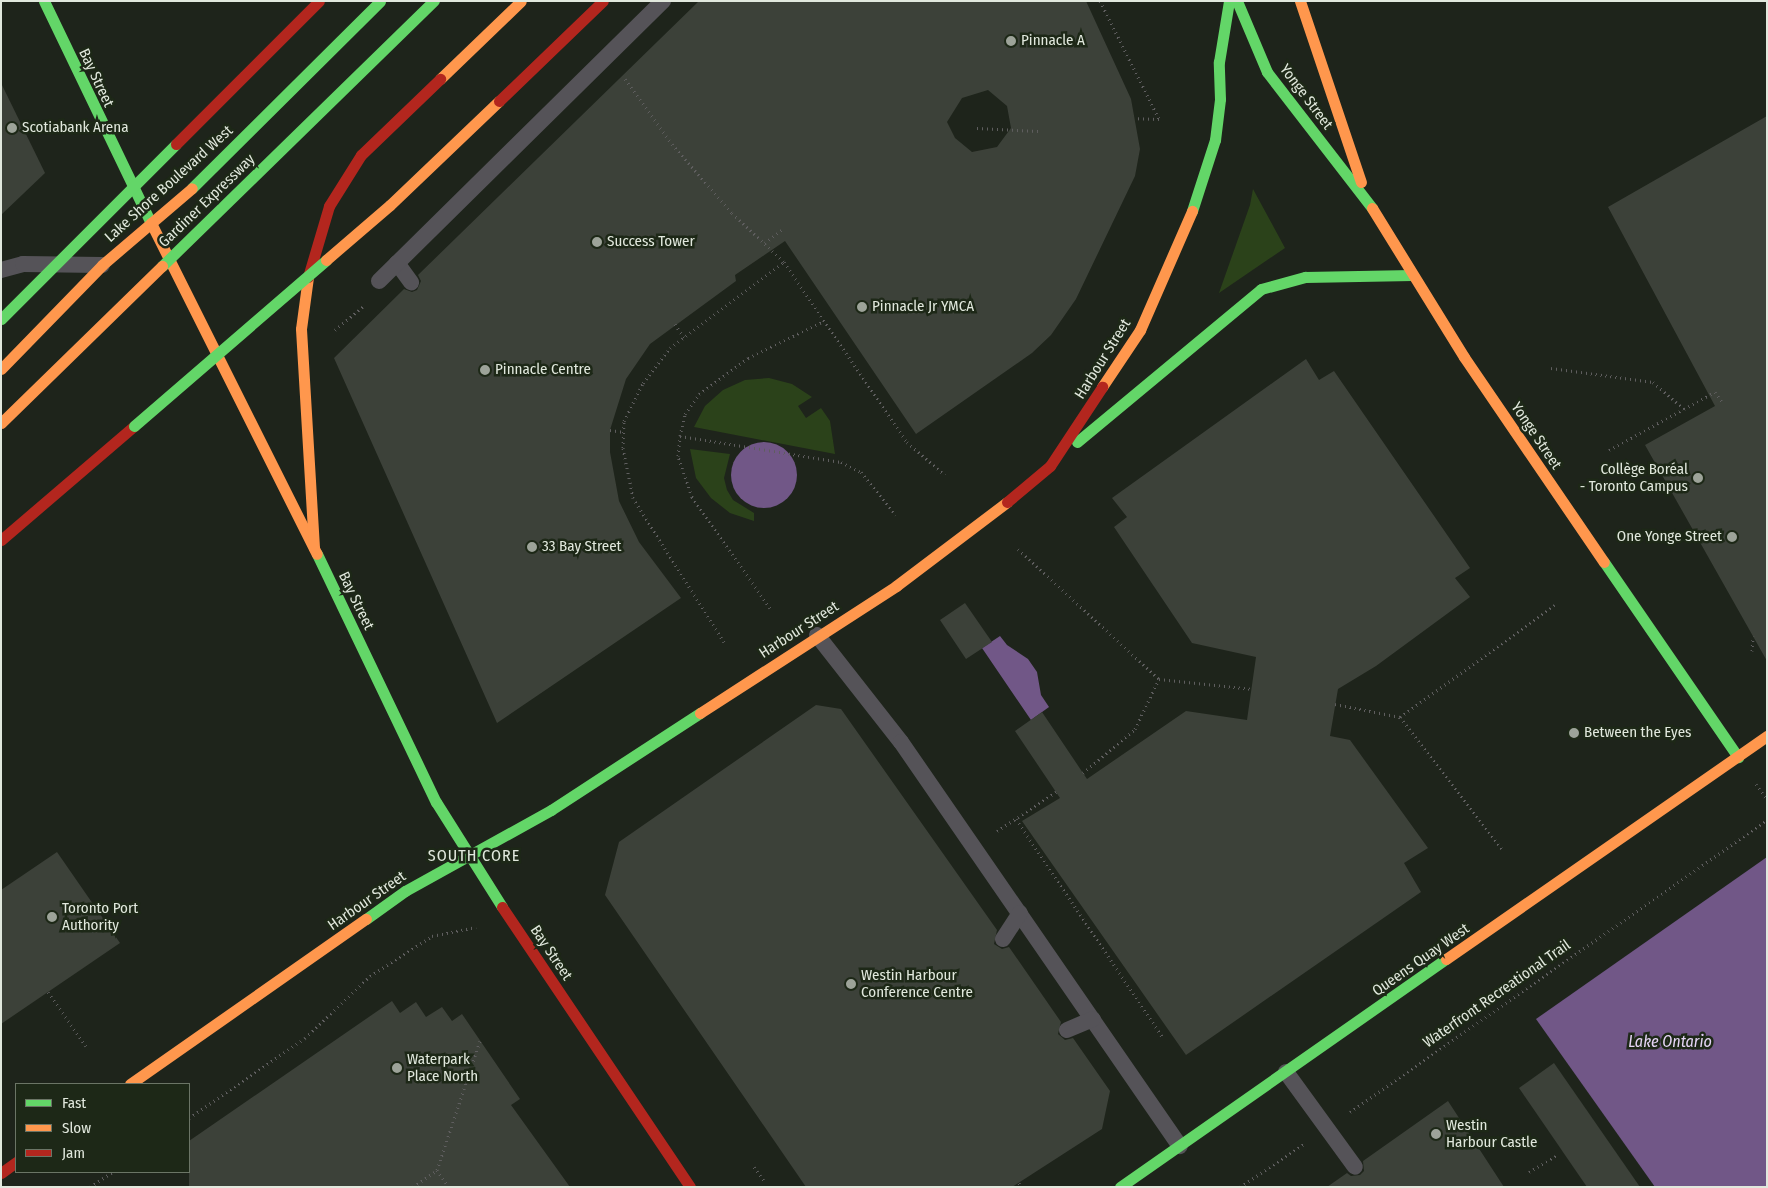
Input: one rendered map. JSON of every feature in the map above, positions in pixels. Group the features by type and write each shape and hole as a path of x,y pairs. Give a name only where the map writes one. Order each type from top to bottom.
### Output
{"main road":[{"name":"Bay Street","path":"44,1 151,223 314,548 436,802 467,855 690,1187"},
{"path":"1,319 319,1"},
{"name":"Lake Shore Boulevard West","path":"1,369 102,265 200,181 380,1"},
{"name":"Gardiner Expressway","path":"1,422 434,1"},
{"path":"314,548 300,348 304,298 309,267 329,206 361,155 521,1"},
{"path":"1,540 390,206 603,1"},
{"name":"Harbour Street","path":"131,1083 406,891 467,855 551,810 896,586 960,541 1050,466 1140,330 1178,252 1205,178 1214,140 1220,99 1219,62 1229,1"},
{"name":"Yonge Street","path":"1238,1 1267,72 1367,200 1412,275 1528,452 1738,757"},
{"name":"Yonge Street","path":"1300,1 1367,200"},
{"path":"1050,466 1244,300 1261,289 1304,277 1412,275"},
{"name":"Queens Quay West","path":"1120,1187 1767,736"},
{"path":"1,1172 15,1163"}],"lane":[{"path":"379,281 663,1"},
{"path":"397,263 411,282"},
{"path":"1,270 23,264 102,265"},
{"path":"817,636 901,742 1180,1146"},
{"path":"1003,939 1020,913"},
{"path":"1067,1030 1093,1019"},
{"path":"1286,1072 1355,1167"}],"path":[{"path":"1100,1 1159,119 1136,118"},
{"path":"620,72 672,144 732,214 784,262 907,442 945,475"},
{"path":"977,128 1038,131"},
{"path":"765,243 783,229"},
{"path":"724,642 633,498 626,478 624,432 632,401 643,382 670,348 784,262"},
{"path":"770,608 692,497 681,470 680,436 685,414 699,394 748,358 824,321"},
{"path":"675,324 684,338"},
{"path":"1551,368 1653,382 1684,409"},
{"path":"1609,450 1715,392 1722,402"},
{"path":"610,430 624,432"},
{"path":"680,436 841,462 861,472 896,515"},
{"path":"1018,549 1159,679 1252,689"},
{"path":"1400,717 1555,605"},
{"path":"1752,651 1753,636"},
{"path":"1083,773 1135,729 1159,679"},
{"path":"1335,704 1400,717 1502,849"},
{"path":"974,847 1056,792"},
{"path":"1016,819 1163,1038"},
{"name":"Waterfront Recreational Trail","path":"1240,1187 1767,820"},
{"path":"190,1117 305,1038 370,976 432,936 511,921"},
{"path":"48,992 86,1046"},
{"path":"413,1187 437,1170 480,1041"},
{"path":"1529,1172 1557,1155"},
{"path":"754,1167 764,1181"},
{"path":"437,1170 449,1187"},
{"path":"90,1187 111,1173"},
{"path":"1019,1183 1021,1187"}],"green space":[{"path":"1253,189 1285,248 1219,293 1250,205"},
{"path":"769,378 792,384 812,397 798,406 806,418 821,408 830,421 835,454 694,427 705,406 723,390 745,380"},
{"path":"690,449 730,454 724,478 727,490 733,500 754,513 754,521 730,513 711,498 696,478"}],"water":[{"path":"764,442 777,445 787,452 794,462 797,475 794,488 787,498 777,505 764,508 751,505 741,498 734,488 731,475 734,462 741,452 751,445"},
{"path":"1000,636 1007,645 1028,659 1037,672 1041,695 1049,707 1031,720 982,648"},
{"name":"Lake Ontario","path":"1767,857 1767,1187 1655,1187 1536,1019"}],"building":[{"name":"Pinnacle Centre","path":"699,1 1086,1 1131,99 1140,149 1135,176 1076,299 1051,335 1032,353 916,434 785,241 735,275 736,281 650,344 626,379 610,430 610,452 619,501 639,542 681,598 497,723 334,358 404,289 412,292 417,290 421,281 418,275","holes":["988,90 1007,106 1011,128 997,147 972,152 955,138 947,122 962,98"]},
{"name":"Scotiabank Arena","path":"1,83 45,173 1,215"},
{"path":"1767,116 1767,661 1645,445 1715,406 1608,207"},
{"path":"1306,359 1319,380 1334,371 1470,568 1455,578 1470,597 1376,666 1338,689 1330,736 1350,740 1428,848 1404,863 1421,892 1186,1055 1022,821 1060,798 1015,731 1042,712 1087,779 1186,711 1247,720 1256,657 1192,643 1114,527 1127,517 1112,498"},
{"path":"965,603 992,642 966,659 940,620"},
{"name":"Westin Harbour Conference Centre","path":"816,705 841,709 997,930 994,944 1002,949 1009,947 1061,1022 1058,1034 1065,1040 1073,1038 1110,1091 1102,1129 1012,1187 806,1187 605,895 619,842"},
{"name":"Toronto Port Authority","path":"57,852 120,943 1,1024 1,890"},
{"name":"Waterpark Place North","path":"392,1001 400,1013 416,1002 426,1017 442,1007 452,1021 462,1014 520,1099 511,1105 570,1187 189,1187 190,1140"},
{"path":"1554,1063 1640,1187 1587,1187 1519,1088"},
{"name":"Westin Harbour Castle","path":"1448,1101 1504,1187 1327,1187 1347,1173 1351,1176 1360,1175 1364,1171 1363,1161"}],"traffic: fast":[{"path":"44,1 151,223"},
{"path":"192,188 380,1"},
{"path":"162,266 434,1"},
{"path":"1192,211 1215,140 1220,99 1219,62 1229,1"},
{"path":"1237,1 1267,72 1372,208"},
{"path":"1,319 176,144"},
{"path":"134,426 326,260"},
{"path":"1077,442 1261,289 1305,277 1412,275"},
{"path":"317,554 436,802 502,907"},
{"path":"1604,562 1738,757"},
{"path":"366,919 405,891 551,810 700,713"},
{"path":"1120,1187 1446,959"}],"traffic: slow":[{"path":"440,79 521,1"},
{"path":"1300,1 1361,182"},
{"path":"326,260 390,205 499,101"},
{"path":"1,369 102,265 192,188"},
{"path":"1372,208 1464,357 1604,562"},
{"path":"1102,387 1140,330 1192,211"},
{"path":"151,223 317,554"},
{"path":"1,423 162,266"},
{"path":"308,277 301,329 314,548"},
{"path":"700,713 896,586 1007,502"},
{"path":"1446,959 1767,736"},
{"path":"131,1083 366,919"}],"traffic: jam":[{"path":"176,144 319,1"},
{"path":"499,101 603,1"},
{"path":"308,277 329,206 361,155 440,79"},
{"path":"1007,502 1050,466 1102,387"},
{"path":"1,540 134,426"},
{"path":"502,907 690,1187"},
{"path":"1,1173 15,1163"}],"place":[{"name":"Pinnacle A","path":"1011,41"},
{"name":"Scotiabank Arena","path":"12,128"},
{"name":"Success Tower","path":"597,242"},
{"name":"Pinnacle Jr YMCA","path":"862,307"},
{"name":"Pinnacle Centre","path":"485,370"},
{"name":"Collège Boréal - Toronto Campus","path":"1698,478"},
{"name":"One Yonge Street","path":"1732,537"},
{"name":"33 Bay Street","path":"532,547"},
{"name":"Between the Eyes","path":"1574,733"},
{"name":"Toronto Port Authority","path":"52,917"},
{"name":"Westin Harbour Conference Centre","path":"851,984"},
{"name":"Waterpark Place North","path":"397,1068"},
{"name":"Westin Harbour Castle","path":"1436,1134"}],"district":[{"name":"SOUTH CORE","path":"474,856"}]}
